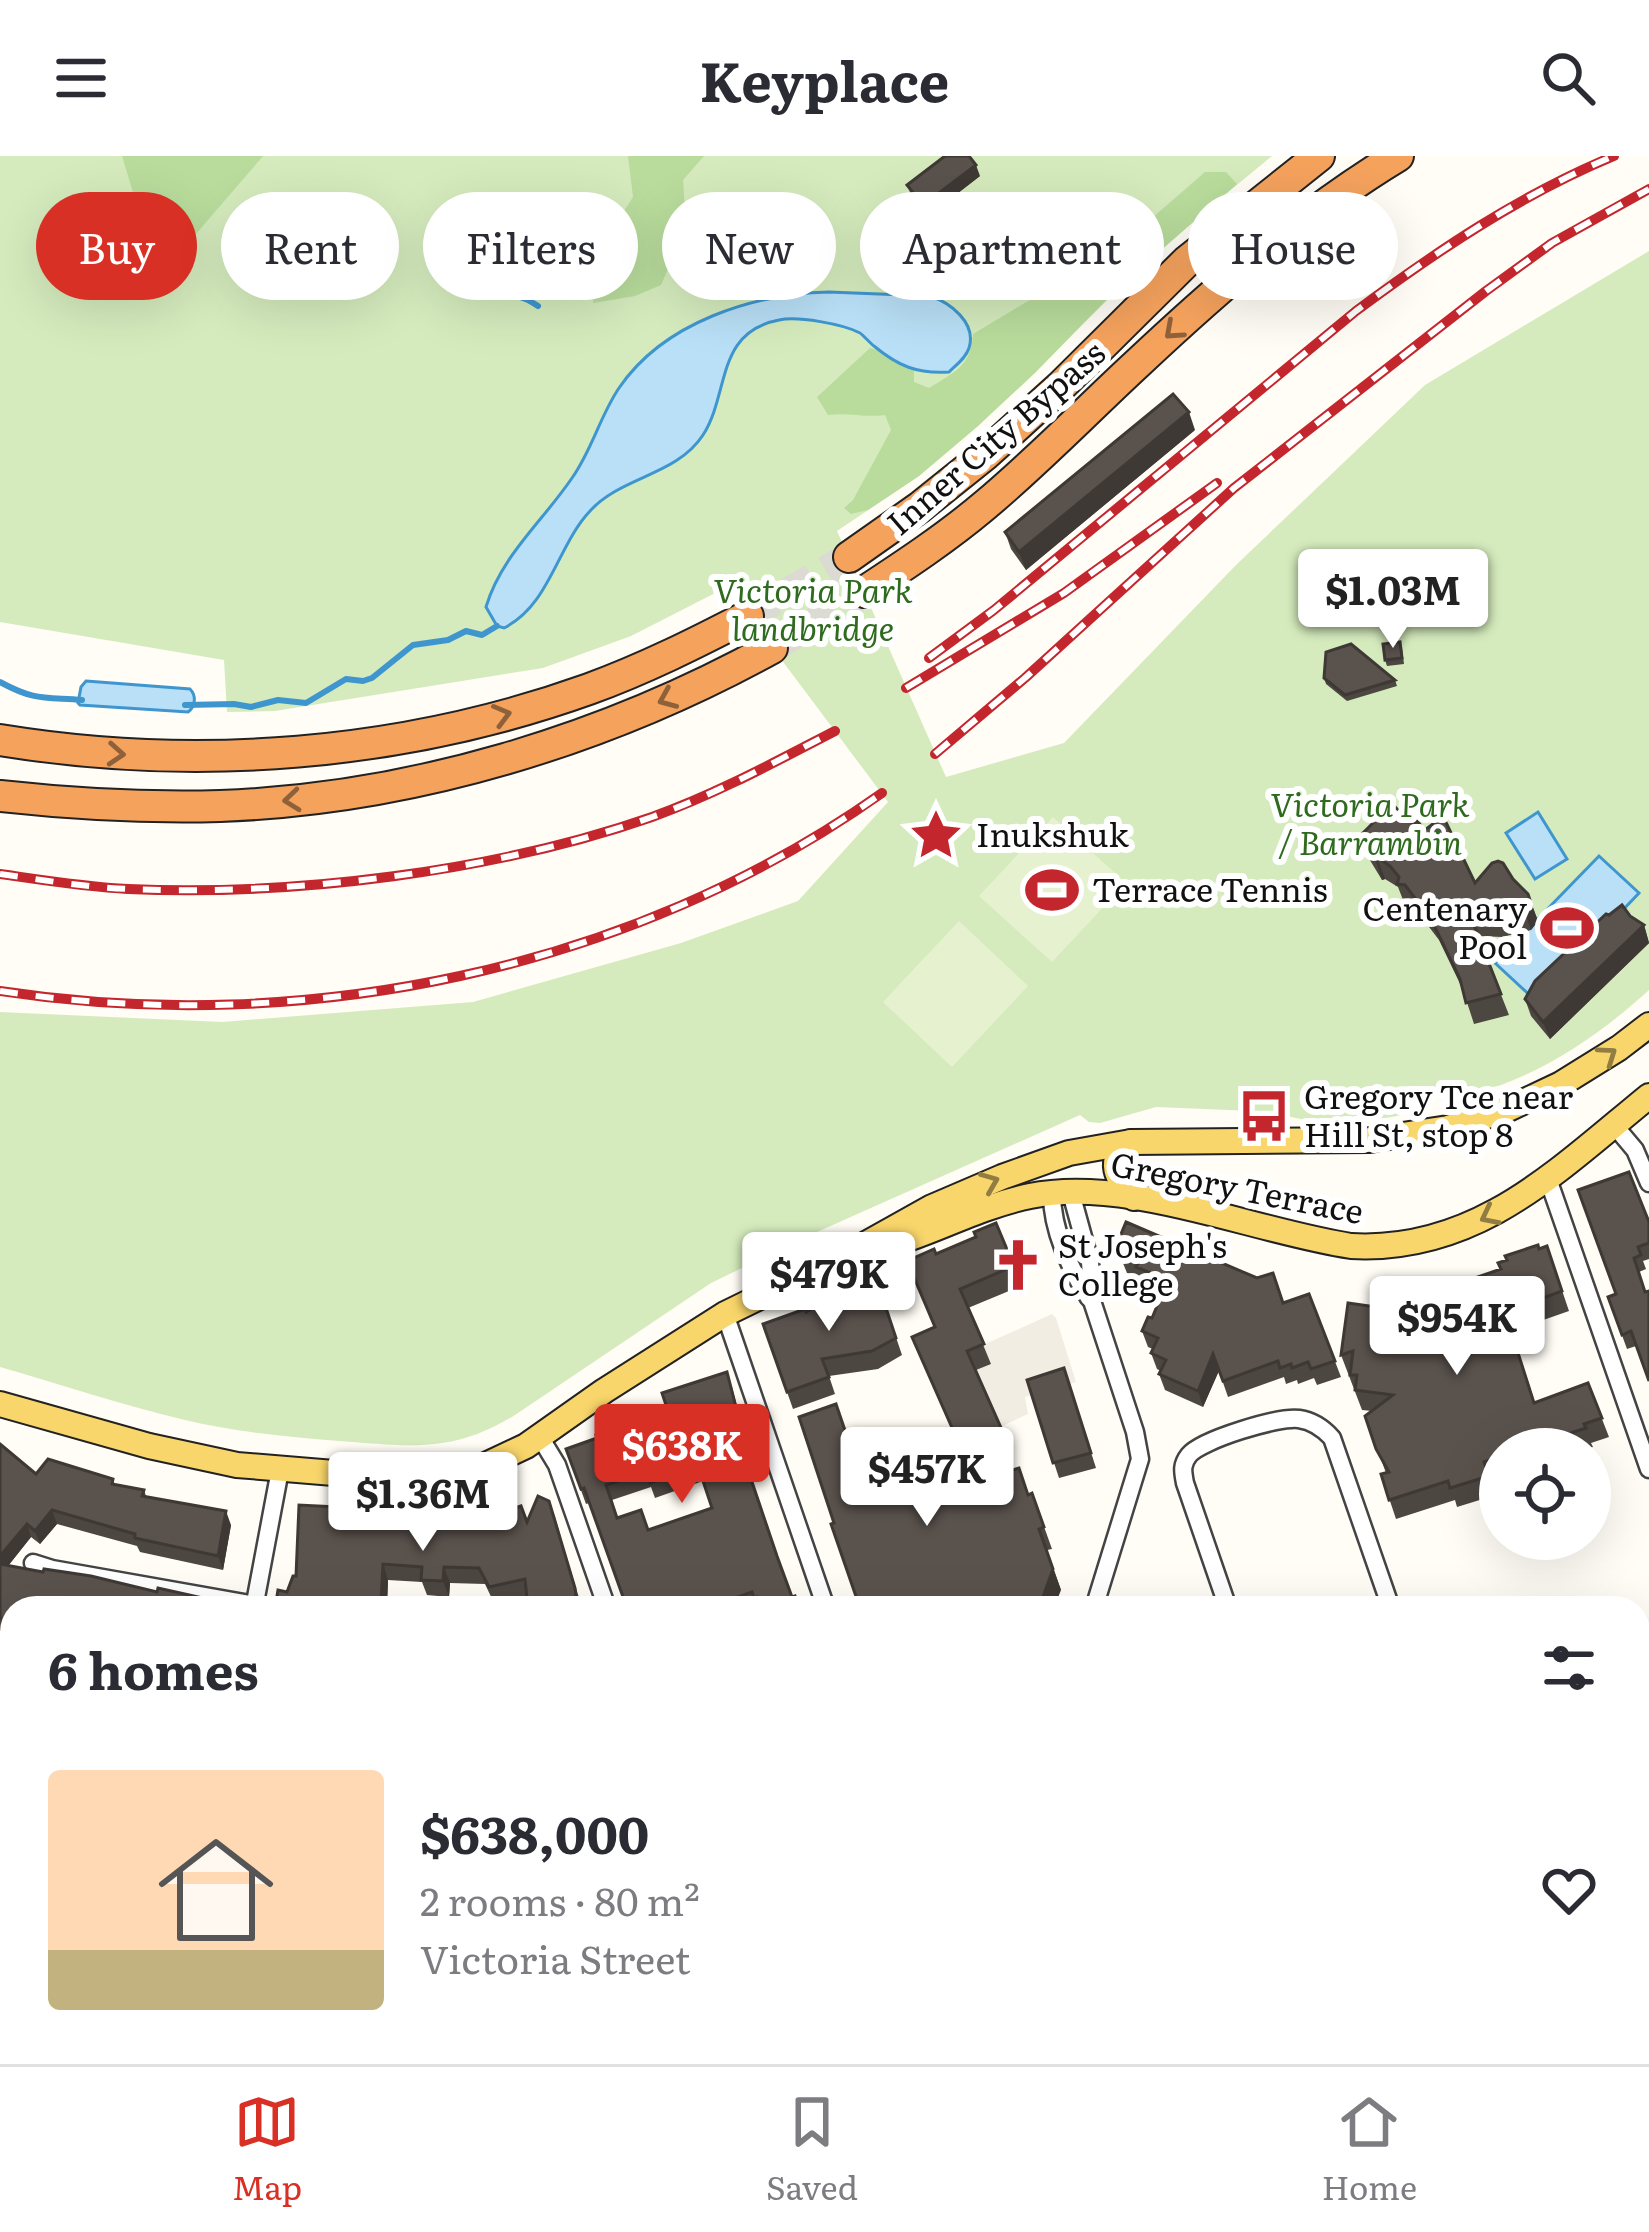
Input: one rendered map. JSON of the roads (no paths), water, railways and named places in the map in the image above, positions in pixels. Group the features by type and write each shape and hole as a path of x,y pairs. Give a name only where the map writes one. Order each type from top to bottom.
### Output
{"highway":[{"name":"Inner City Bypass","path":"849,557 986,454 1186,261 1319,156"},
{"name":"Inner City Bypass","path":"864,592 922,555 983,507 1275,243 1398,156"},
{"path":"0,740 78,751 203,757 390,740 485,720 591,688 685,649 748,616"},
{"path":"0,796 223,806 369,789 489,764 550,745 683,693 772,648"}],"main road":[{"name":"Gregory Terrace","path":"0,1404 181,1454 280,1470 394,1478 473,1471 540,1437 724,1314 959,1194 1069,1153 1131,1142 1370,1140 1448,1128 1506,1110 1562,1084 1649,1025"},
{"name":"Gregory Terrace","path":"848,1254 894,1244 992,1206 1061,1193 1134,1198 1325,1242 1373,1247 1420,1242 1505,1208 1649,1096"},
{"path":"1131,1142 1120,1151 1115,1166 1134,1198"},
{"path":"1061,1193 1069,1153"}],"street":[{"path":"1613,1125 1635,1150 1649,1183"},
{"path":"1547,1179 1649,1468"},
{"path":"1061,1193 1090,1262 1093,1304 1140,1459 1098,1596"},
{"path":"724,1314 822,1596"},
{"path":"1224,1596 1185,1483 1184,1464 1205,1444 1286,1418 1307,1421 1326,1431 1338,1450 1386,1596"},
{"path":"540,1437 557,1465 603,1596"},
{"path":"256,1596 280,1470"},
{"path":"33,1563 199,1596"}],"water":[{"path":"836,292 860,293 860,300 939,300 965,322 968,352 949,372 927,372 900,364 860,333 843,327 787,319 758,327 734,351 711,418 692,449 603,499 579,525 532,605 504,628 497,626 486,607 502,571 572,478 619,388 660,345 741,306 766,300 836,300"},
{"path":"86,681 190,689 194,701 188,712 80,705"},
{"name":"Centenary Pool","path":"1538,812 1567,859 1535,879 1506,833"},
{"name":"Centenary Pool","path":"1599,856 1639,893 1536,1001 1495,963"}],"waterway":[{"path":"528,300 538,306"},
{"path":"185,705 306,703 346,679 372,678 413,645 448,640 466,631 482,635 497,626"},
{"path":"0,682 31,695 82,700"}],"tunnel":[{"path":"748,616 849,557"},
{"path":"772,648 864,592"}],"railway":[{"path":"929,658 994,610 1356,311 1480,226 1614,156"},
{"path":"935,754 1234,488 1552,243 1649,189"},
{"path":"906,688 1064,593 1217,483"},
{"path":"0,874 112,888 192,890 326,884 461,866 652,817 835,731"},
{"path":"0,991 114,1003 230,1004 346,996 460,976 572,946 681,906 784,855 882,793"}],"place":[{"name":"Inukshuk","path":"936,835"},
{"name":"Terrace Tennis","path":"1052,890"},
{"name":"Centenary Pool","path":"1567,928"},
{"name":"Gregory Tce near Hill St, stop 8","path":"1264,1116"},
{"name":"St Joseph's College","path":"1018,1265"}],"park label":[{"name":"Victoria Park landbridge","path":"813,610"},
{"name":"Victoria Park / Barrambin","path":"1370,824"}]}
